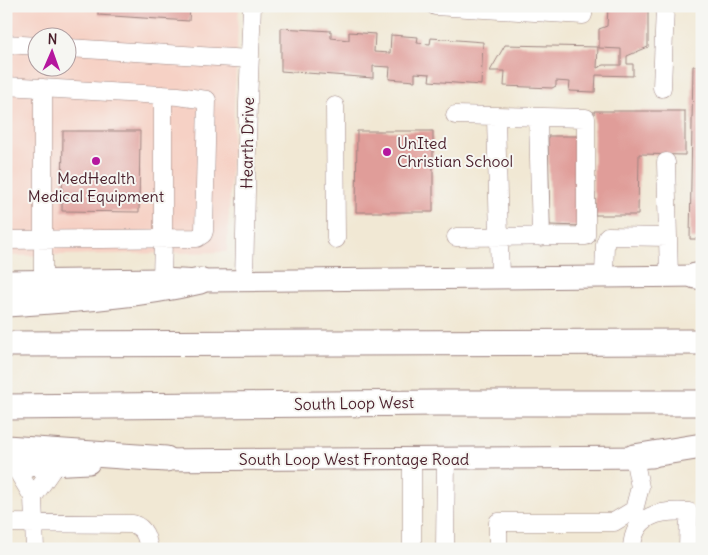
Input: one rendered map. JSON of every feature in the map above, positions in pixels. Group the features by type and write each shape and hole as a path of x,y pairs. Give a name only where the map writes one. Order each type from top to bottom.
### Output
{"highway":[{"path":"6,304 98,298 159,290 200,281"},
{"path":"6,344 702,342"},
{"name":"South Loop West","path":"6,407 427,403 702,403"},
{"path":"634,457 702,446"},
{"path":"9,460 166,459"}],"main road":[{"path":"6,281 700,276"},
{"name":"South Loop West Frontage Road","path":"9,460 56,464 166,459 702,457"}],"street":[{"name":"Hearth Drive","path":"244,280 252,6"},
{"path":"435,6 583,15 584,6"},
{"path":"662,88 666,6"},
{"path":"6,44 28,45"},
{"path":"78,49 250,59"},
{"path":"6,86 207,100 204,230 203,234 198,238 6,240"},
{"path":"43,88 43,281"},
{"path":"162,279 163,96"},
{"path":"335,106 336,239"},
{"path":"455,115 586,118 586,236 456,238"},
{"path":"496,117 500,278"},
{"path":"538,118 541,237"},
{"path":"666,162 669,276"},
{"path":"604,277 605,244 608,236 668,237"},
{"path":"498,549 498,522 614,522 634,510 640,487 634,457"},
{"path":"412,458 412,549"},
{"path":"446,459 446,549"},
{"path":"9,460 33,497 35,549"},
{"path":"33,497 56,464"},
{"path":"632,549 633,536 636,531 653,514 664,511 689,512 688,549"},
{"path":"6,523 133,524 143,530 147,537 148,549"}],"shaded area":[{"path":"6,6 239,6 227,252 6,256"}],"building":[{"path":"98,6 190,6 189,21 98,15"},
{"path":"608,6 648,6 648,47 627,56 627,64 633,64 633,76 596,75 595,92 569,91 570,82 556,81 556,86 552,88 504,86 505,71 490,71 505,45 598,47 597,68 604,65 621,65 621,49 599,48 599,29 607,26"},
{"path":"281,28 331,31 331,38 349,40 349,32 375,34 374,52 390,53 391,35 418,37 417,43 430,44 431,38 483,42 481,85 429,81 430,74 415,73 415,81 389,79 390,67 373,66 373,78 281,71"},
{"path":"693,66 702,66 702,239 690,239"},
{"path":"594,111 685,111 685,155 639,154 638,215 595,215 595,193 593,193"},
{"path":"63,131 140,131 139,212 62,211"},
{"path":"357,131 433,131 433,212 356,212"},
{"path":"548,136 579,136 581,226 550,225"}],"place":[{"name":"UnIted Christian School","path":"387,152"},
{"name":"MedHealth Medical Equipment","path":"96,161"}]}
